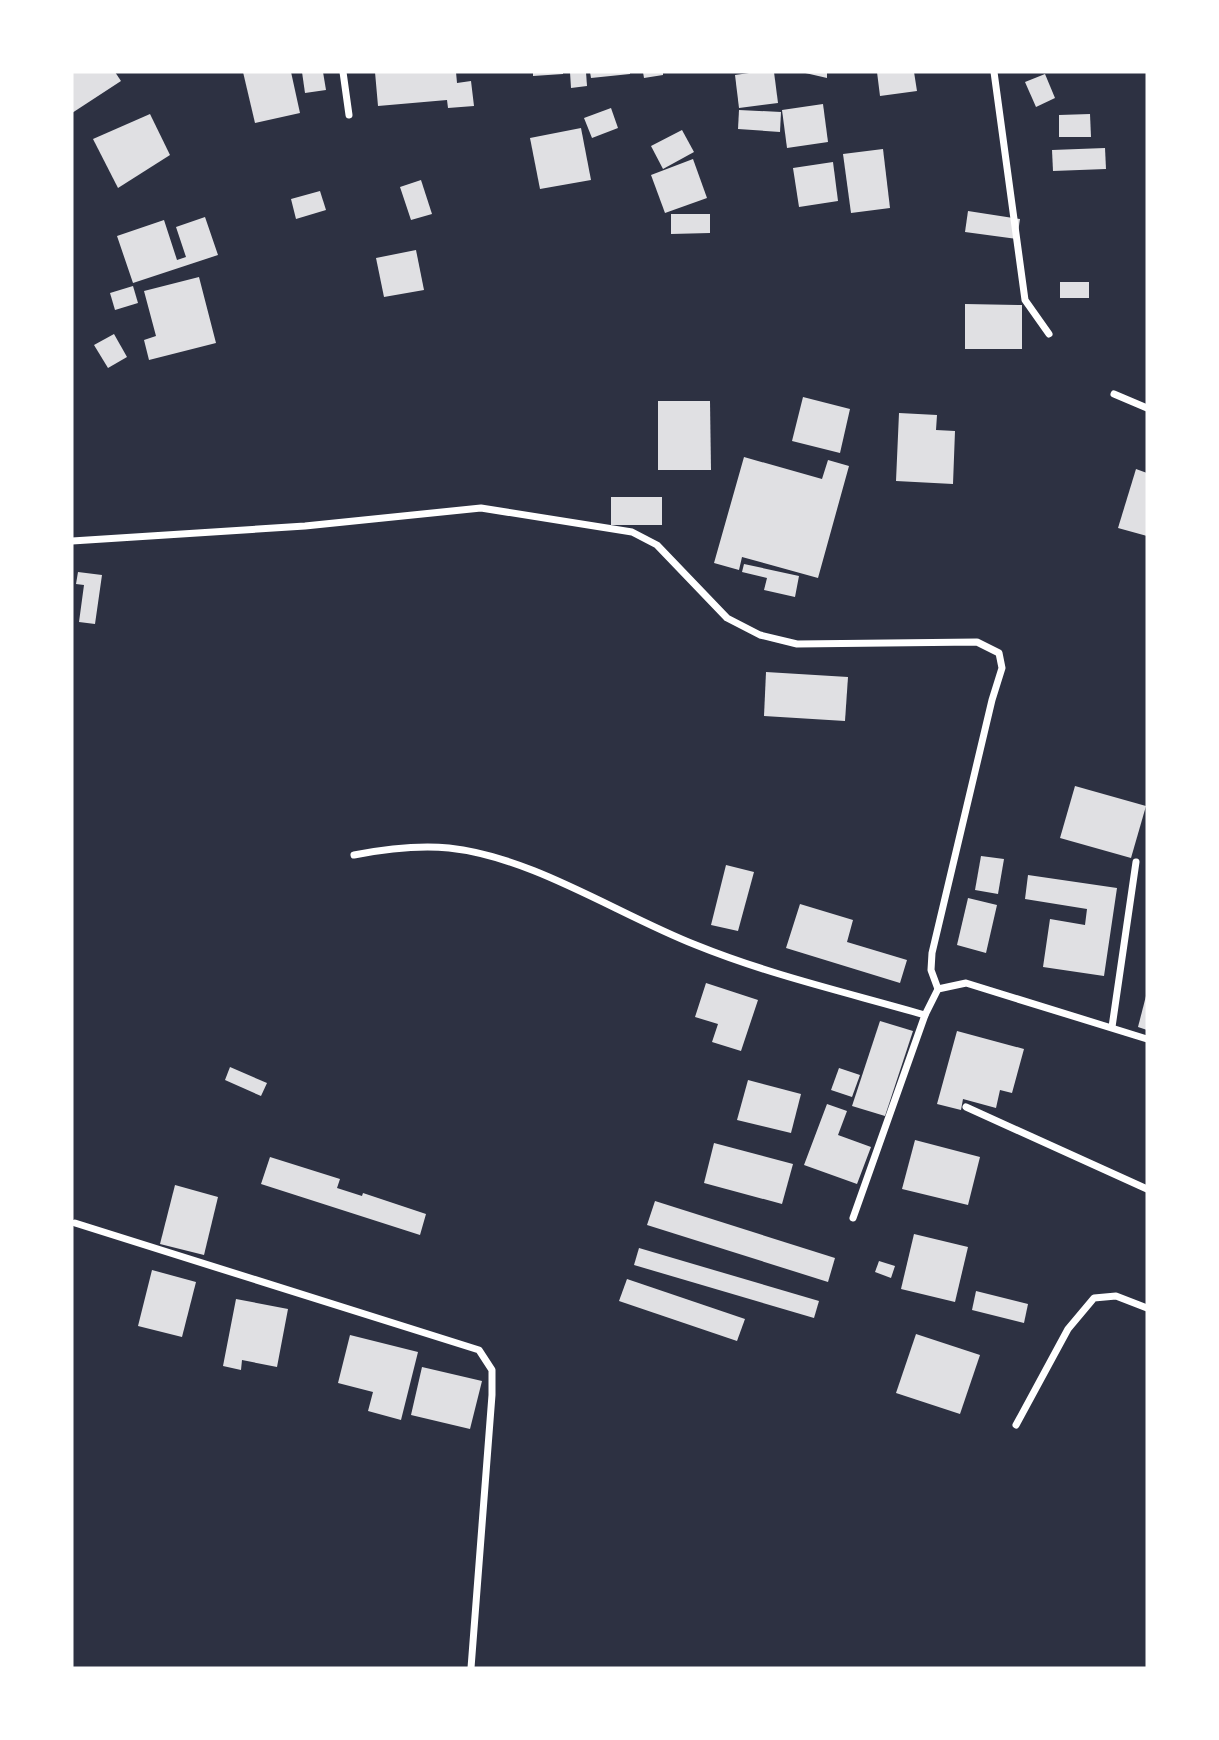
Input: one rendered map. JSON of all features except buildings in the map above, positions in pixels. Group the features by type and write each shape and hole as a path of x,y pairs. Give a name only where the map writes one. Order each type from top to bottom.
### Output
{"street":[{"path":"343,72 349,115"},
{"path":"994,72 1025,300 1049,334"},
{"path":"1114,394 1147,408"},
{"path":"72,541 305,526 481,508 632,532 657,545 727,618 760,635 797,644 977,642 999,653 1002,668 932,953 931,970 938,989 925,1015 853,1218"},
{"path":"354,855 417,847 449,848 512,862 653,927 739,962 925,1015"},
{"path":"1112,1027 1136,862"},
{"path":"938,989 966,983 1147,1039"},
{"path":"966,1107 1147,1189"},
{"path":"75,1223 479,1350 492,1370 492,1382 471,1668"},
{"path":"1016,1425 1068,1329 1094,1298 1116,1296 1147,1307"}]}
